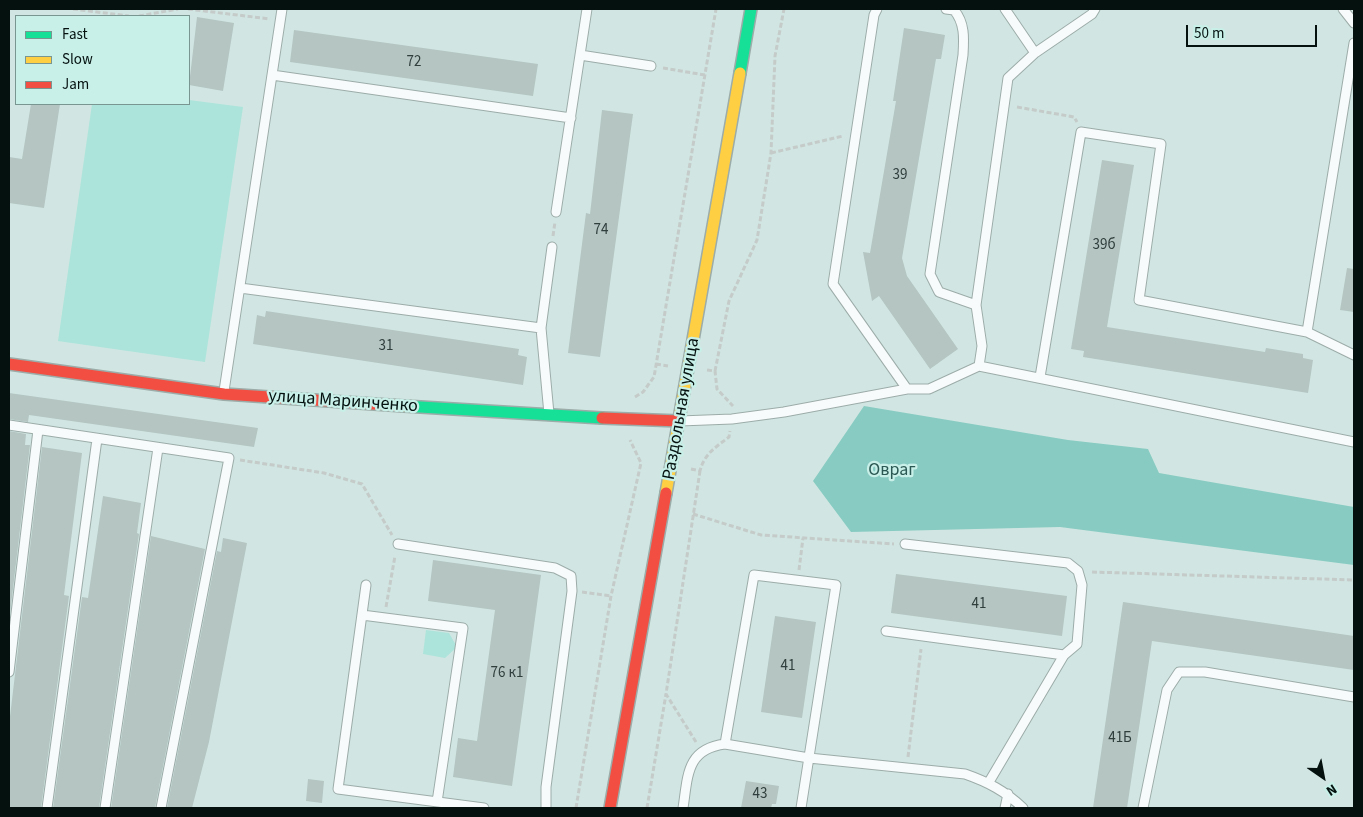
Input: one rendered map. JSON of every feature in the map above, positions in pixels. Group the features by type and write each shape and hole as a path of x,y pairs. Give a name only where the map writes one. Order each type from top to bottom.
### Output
{"main road":[{"name":"Раздольная улица","path":"610,808 751,9"},
{"name":"улица Маринченко","path":"9,364 224,394 550,416 679,421"}],"lane":[{"path":"224,394 282,9"},
{"path":"556,212 587,9"},
{"path":"877,9 874,15 833,284 907,388"},
{"path":"946,9 954,10 961,18 964,36 963,55 930,274 939,292 976,305"},
{"path":"1005,9 1035,53"},
{"path":"979,366 982,346 976,305 1008,78 1035,53 1092,14 1094,9"},
{"path":"1342,9 1354,23"},
{"path":"1307,332 1354,43"},
{"path":"580,55 651,66"},
{"path":"272,75 570,118"},
{"path":"1040,377 1081,132 1161,144 1140,300 1307,332 1354,356"},
{"path":"550,416 541,328 552,247"},
{"path":"240,288 541,328"},
{"path":"679,421 732,419 784,412 907,388 929,390 979,366 1354,442"},
{"path":"9,425 229,458 160,808"},
{"path":"9,672 38,430"},
{"path":"47,808 97,439"},
{"path":"105,808 158,448"},
{"path":"398,544 555,568 571,576 572,591 546,787 546,808"},
{"path":"905,544 1068,563 1078,571 1082,586 1077,644 1064,655 989,782"},
{"path":"725,744 754,575 836,585 801,808"},
{"path":"366,585 338,789 484,808"},
{"path":"362,615 463,628 437,802"},
{"path":"886,631 1064,655"},
{"path":"1143,808 1167,690 1179,672 1205,672 1354,697"},
{"path":"683,808 693,761 701,751 725,744 809,758 964,774 989,782 1008,794 1023,808"},
{"path":"1006,808 1008,794"}],"path":[{"path":"74,9 121,15"},
{"path":"144,15 178,9"},
{"path":"188,9 280,20"},
{"path":"714,371 656,364 716,9"},
{"path":"729,438 734,407 717,389 714,371 729,301 757,240 771,153 775,56 784,9"},
{"path":"651,66 704,75"},
{"path":"1004,105 1074,117 1081,132"},
{"path":"771,153 856,133"},
{"path":"552,247 556,212"},
{"path":"229,458 324,473 362,484 398,544 387,601"},
{"path":"576,808 611,596 642,462"},
{"path":"647,808 700,470"},
{"path":"693,514 761,535 905,544"},
{"path":"798,580 803,538"},
{"path":"1078,571 1354,580"},
{"path":"572,591 611,596"},
{"path":"906,768 922,636"},
{"path":"666,694 701,751"}],"green space":[{"path":"190,100 243,107 205,362 58,341 92,105 190,105"},
{"name":"Овраг","path":"864,406 1068,440 1148,449 1159,473 1354,507 1354,565 1060,527 851,532 813,481"},
{"path":"426,630 449,633 457,647 445,658 423,654"}],"building":[{"path":"197,17 234,23 223,91 190,85"},
{"path":"904,28 945,35 941,59 936,59 902,258 907,276 958,349 930,369 879,296 872,301 863,252 870,253 896,101 893,101"},
{"path":"294,30 538,64 533,96 290,62"},
{"path":"31,105 60,105 44,208 9,203 9,157 22,159"},
{"path":"602,110 633,114 600,357 568,353 586,213 590,214"},
{"path":"1102,160 1134,165 1107,327 1265,352 1266,348 1303,354 1303,358 1313,360 1308,393 1083,357 1084,351 1071,349"},
{"path":"1347,268 1354,269 1354,312 1340,310"},
{"path":"266,311 519,349 518,355 527,357 523,385 253,344 257,315 265,317"},
{"path":"9,393 258,428 254,447 29,415 28,422 9,419"},
{"path":"9,431 26,434 25,445 30,445 9,622"},
{"path":"42,447 82,453 64,595 69,596 41,808 9,808 9,725"},
{"path":"103,496 141,503 137,533 139,534 99,808 53,808 82,597 88,598"},
{"path":"151,536 205,549 155,808 111,808"},
{"path":"223,538 247,543 209,742 192,808 167,808 217,551 221,552"},
{"path":"433,560 541,575 512,786 453,777 458,738 477,741 495,610 428,601"},
{"path":"896,574 1067,596 1062,636 891,613"},
{"path":"1123,602 1354,636 1354,670 1152,641 1127,808 1093,808"},
{"path":"775,616 816,622 802,718 761,712"},
{"path":"308,779 324,781 322,803 306,801"},
{"path":"746,781 779,786 776,804 772,804 771,808 741,808"}],"traffic: fast":[{"path":"740,73 751,9"},
{"path":"404,406 602,418"}],"traffic: slow":[{"path":"666,493 740,73"}],"traffic: jam":[{"path":"9,364 224,394 404,406"},
{"path":"602,418 679,421"},
{"path":"610,808 666,493"}]}
